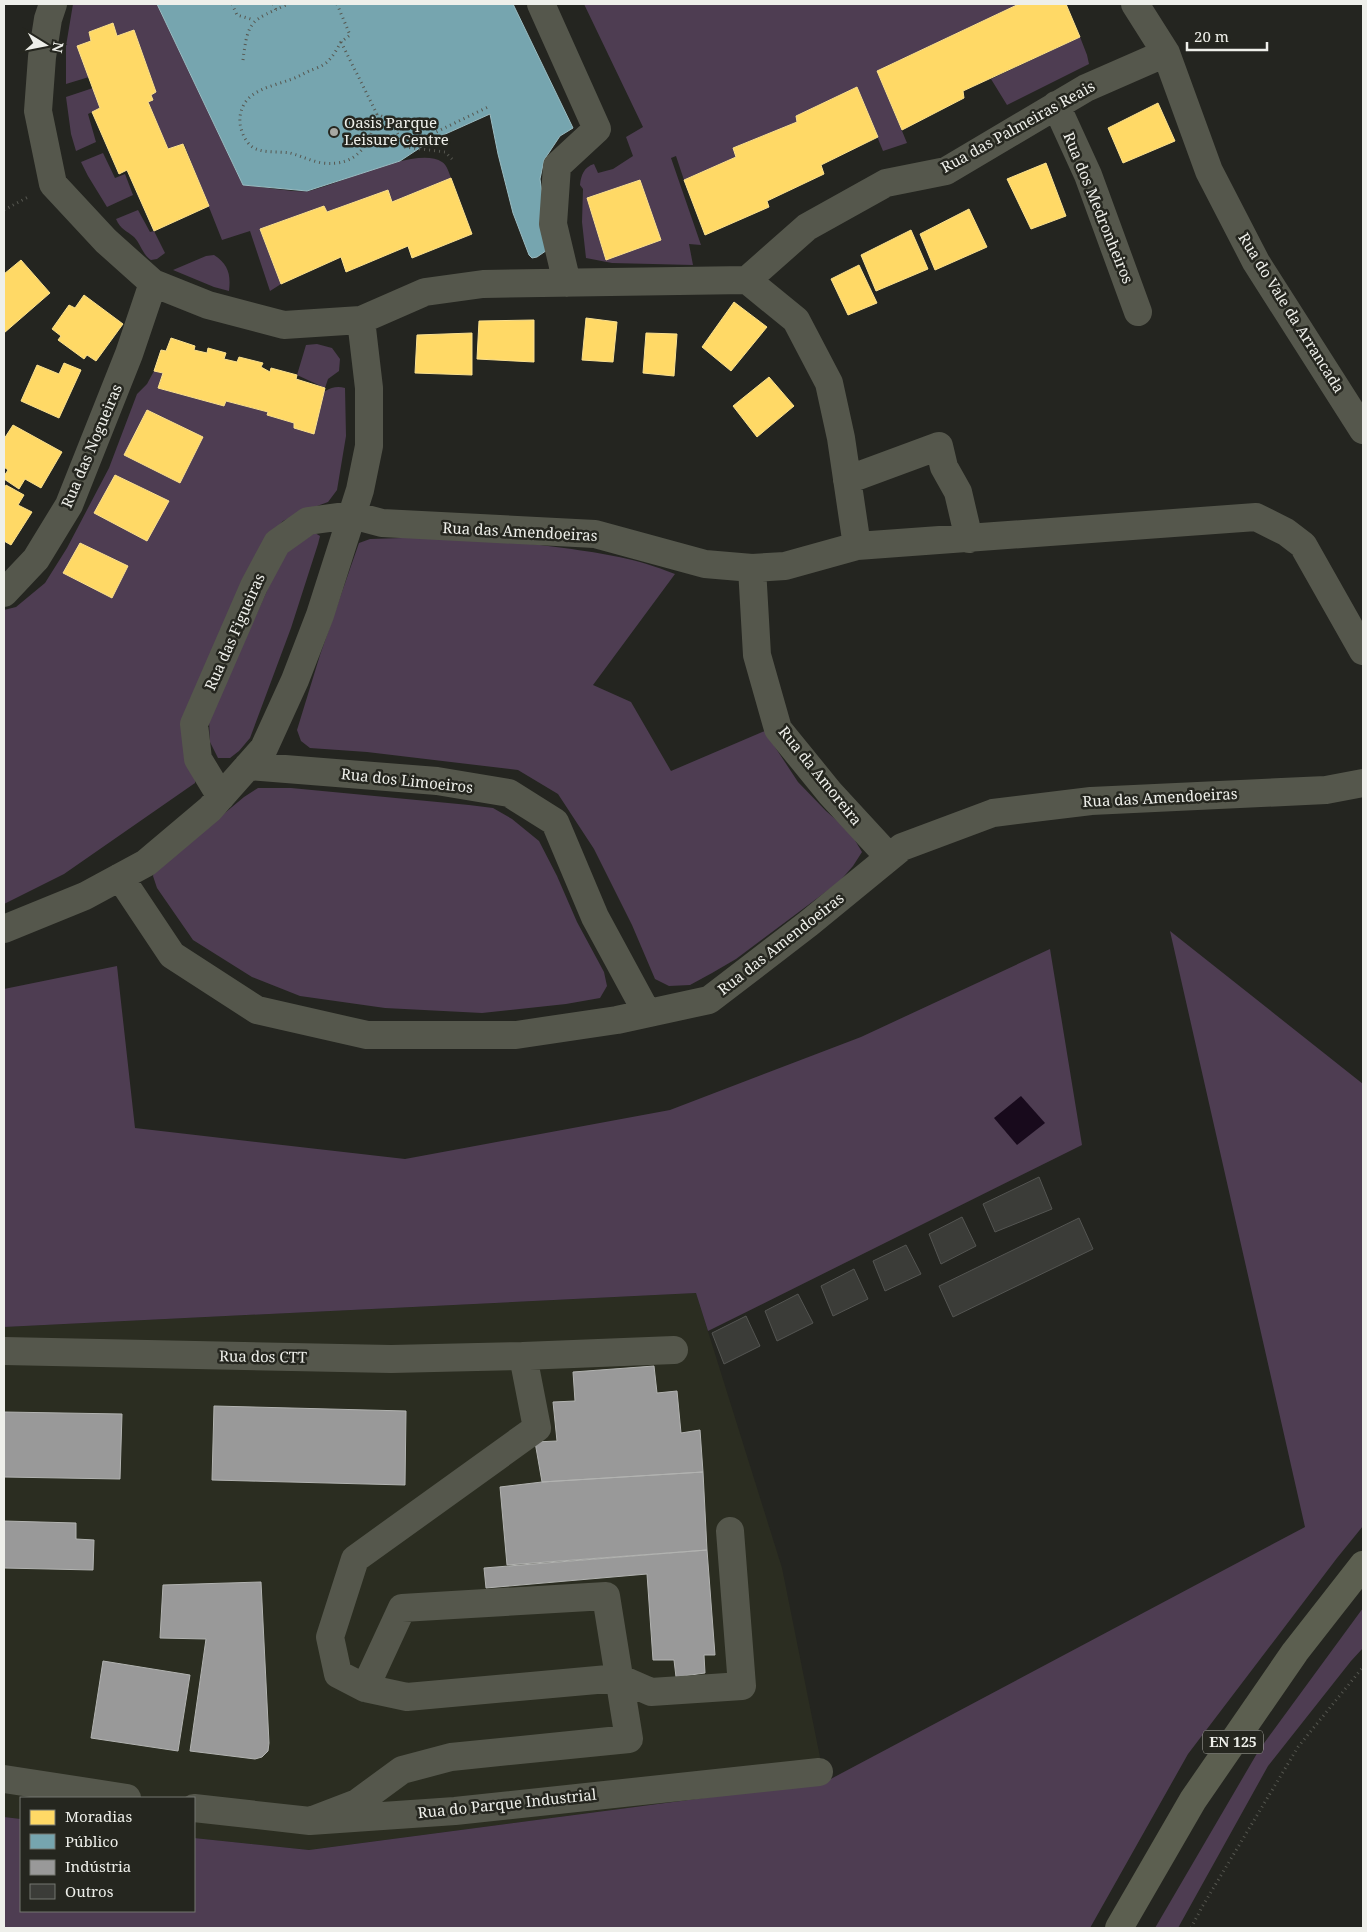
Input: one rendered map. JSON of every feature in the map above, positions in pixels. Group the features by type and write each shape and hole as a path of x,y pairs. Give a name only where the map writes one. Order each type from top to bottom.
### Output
{"main road":[{"name":"EN 125","path":"1119,1928 1193,1800 1295,1652 1363,1565"}],"street":[{"path":"541,4 598,129 557,166 553,224 567,283"},
{"name":"Rua do Vale da Arrancada","path":"1135,4 1166,54 1209,172 1256,262 1363,430"},
{"path":"53,9 42,57 38,111 53,184 106,241 153,283 208,305 284,325 361,320 424,292 482,284 747,280 796,320 829,383 841,438 857,546"},
{"name":"Rua das Palmeiras Reais","path":"747,280 807,227 886,183 946,171 1086,88 1166,54"},
{"name":"Rua dos Medronheiros","path":"1056,105 1088,176 1138,312"},
{"name":"Rua das Nogueiras","path":"4,593 36,559 69,505 129,354 153,283"},
{"path":"4,929 85,896 146,863 210,809 264,748 295,680 320,615 360,490 369,446 369,388 361,320"},
{"path":"847,480 939,446 944,468 958,492 969,539"},
{"name":"Rua das Amendoeiras","path":"352,515 382,523 595,534 704,564 752,568 785,566 857,546 1256,517 1286,532 1303,545 1363,650"},
{"name":"Rua das Figueiras","path":"221,797 198,759 194,724 254,586 277,543 308,521 352,515"},
{"name":"Rua da Amoreira","path":"752,568 757,655 778,729 830,793 889,858"},
{"name":"Rua dos Limoeiros","path":"248,766 437,781 509,793 555,822 595,917 648,1014"},
{"name":"Rua das Amendoeiras","path":"120,877 172,955 257,1010 367,1035 516,1035 617,1020 709,1000 808,924 902,847 993,813 1091,801 1326,790 1363,783"},
{"name":"Rua dos CTT","path":"4,1351 391,1359 674,1350"},
{"path":"523,1356 537,1428 355,1559 330,1637 338,1674 365,1688 407,1697 619,1678 651,1692 742,1686 730,1531"},
{"path":"310,1821 357,1804 402,1770 451,1757 629,1739 606,1596 402,1608 365,1688"},
{"name":"Rua do Parque Industrial","path":"195,1808 310,1821 455,1810 820,1772"},
{"path":"4,1779 121,1797"}],"path":[{"path":"232,4 237,15 254,20"},
{"path":"273,4 276,10"},
{"path":"243,60 246,36 254,20 288,4"},
{"path":"337,4 350,35 341,42 333,55 324,64 293,79 260,90 251,96 243,105 240,118 242,133 250,146 262,151 293,154 322,163 336,163 352,159 363,150 369,140 377,114"},
{"path":"341,42 377,114 390,120 405,147"},
{"path":"405,147 488,107"},
{"path":"405,147 445,152 452,159"},
{"path":"1191,1928 1298,1747 1363,1667"}],"shaded area":[{"path":"73,4 157,4 243,185 309,191 397,162 430,158 444,163 451,178 392,202 388,191 327,212 324,206 260,229 281,284 270,291 250,231 222,240 184,144 168,149 148,102 153,100 151,95 156,92 134,30 117,36 112,23 89,32 91,41 89,77 66,84 66,46"},
{"path":"584,4 1019,4 877,71 907,143 883,151 857,87 796,116 797,122 733,148 736,157 684,180 676,156 671,158 701,245 689,244 693,265 612,263 586,258 582,222 583,189 580,185 582,175 585,169 594,164 598,173 613,169 633,156 626,137 643,127"},
{"path":"1080,37 1089,64 1007,105 991,79"},
{"path":"93,88 100,108 88,114 96,142 76,151 71,134 66,97"},
{"path":"103,153 115,178 125,174 133,195 107,207 81,162"},
{"path":"138,210 150,232 154,231 165,253 157,259 151,260 148,258 134,237 122,228 116,219"},
{"path":"214,255 223,262 228,270 229,291 214,287 173,270 206,256"},
{"path":"317,344 332,348 340,359 339,371 328,379 325,388 297,375 306,345"},
{"path":"154,371 163,373 158,388 224,406 226,401 268,412 267,415 294,423 323,392 337,387 345,388 346,436 337,490 328,502 283,521 268,537 247,572 195,771 195,783 64,874 4,904 4,610 16,607 45,583 67,548 109,468 137,394 147,384"},
{"path":"315,533 320,536 318,544 291,628 250,738 230,758 218,758 210,742 209,720 284,553"},
{"path":"435,537 516,542 593,552 633,560 675,574 593,685 631,702 671,771 767,730 775,747 798,782 850,832 862,852 853,866 839,882 736,959 690,985 669,986 655,979 632,925 594,849 558,794 518,770 367,752 310,748 301,741 297,730 320,655 359,543 370,539"},
{"path":"258,788 291,788 469,805 493,808 512,819 539,841 557,876 577,922 604,972 607,986 600,998 566,1004 482,1013 385,1008 300,996 252,977 193,940 157,888 153,876 156,863 196,837 244,797"},
{"path":"1170,931 1363,1084 1363,1526 1188,1754 1090,1928 4,1928 4,1817 20,1819 20,1912 195,1912 195,1838 309,1850 825,1782 1305,1527"},
{"path":"1050,949 1082,1145 708,1331 696,1293 4,1327 4,989 117,966 135,1128 405,1159 670,1110 861,1037"},
{"path":"1021,1096 1045,1123 1017,1145 994,1118"},
{"path":"696,1293 782,1568 825,1782 309,1850 195,1838 195,1797 20,1797 20,1819 4,1817 4,1327"},
{"path":"1363,1608 1363,1648 1268,1766 1178,1928 1155,1928 1259,1750"}],"building: Moradias":[{"path":"195,4 221,4 200,13"},
{"path":"1019,4 1066,4 1080,37 963,91 964,98 902,130 877,71"},
{"path":"179,17 199,20 195,42 174,38"},
{"path":"113,23 117,36 134,30 156,92 151,95 153,100 148,102 168,149 183,144 209,206 154,231 127,170 119,174 92,112 100,108 77,46 91,41 89,32"},
{"path":"225,86 229,93 213,103 209,94"},
{"path":"857,87 878,137 821,165 824,174 767,201 769,207 705,235 684,180 736,157 733,148 797,122 796,116"},
{"path":"1158,103 1175,141 1123,163 1108,128"},
{"path":"1046,163 1066,216 1031,229 1007,179"},
{"path":"451,178 472,234 412,258 408,246 346,272 341,257 281,284 260,229 324,206 327,212 388,190 392,202"},
{"path":"640,180 661,240 606,260 587,198"},
{"path":"969,209 987,247 935,270 920,234"},
{"path":"911,230 928,269 876,291 861,255"},
{"path":"21,260 50,293 4,333 4,274"},
{"path":"859,265 877,303 848,315 831,279"},
{"path":"84,295 123,324 96,361 87,355 84,359 58,340 61,336 52,329 69,305 75,308"},
{"path":"734,302 767,327 731,371 702,347"},
{"path":"586,318 617,322 613,362 582,360"},
{"path":"534,320 534,362 477,359 479,321"},
{"path":"472,333 472,375 415,373 417,335"},
{"path":"646,333 677,334 674,376 643,373"},
{"path":"171,338 195,346 194,350 207,353 208,348 226,353 224,359 237,362 239,357 263,363 261,367 270,372 271,368 297,375 296,379 325,388 314,434 294,428 294,423 267,415 268,412 226,401 224,406 158,388 163,373 154,371 161,350 166,351"},
{"path":"64,363 81,370 59,418 21,401 37,365 59,374"},
{"path":"769,377 794,406 757,437 733,406"},
{"path":"147,410 203,437 180,483 124,455"},
{"path":"13,425 62,452 41,488 25,479 19,489 4,479 8,470 4,467 4,439"},
{"path":"115,475 169,501 147,541 94,513"},
{"path":"6,485 24,495 18,505 32,512 11,545 4,541 4,489"},
{"path":"80,543 128,566 112,598 63,573"}],"building: Público":[{"name":"Oasis Parque Leisure Centre","path":"157,4 513,4 573,128 560,136 544,160 540,179 550,248 537,257 532,258 529,255 513,213 490,114 432,140 400,161 307,191 243,185"}],"building: Indústria":[{"path":"654,1366 657,1393 677,1391 681,1433 700,1430 703,1472 542,1482 535,1442 557,1441 553,1402 575,1401 573,1372"},
{"path":"214,1406 406,1411 405,1485 212,1480"},
{"path":"4,1412 122,1414 120,1479 4,1477"},
{"path":"703,1472 707,1550 507,1565 500,1487 542,1482"},
{"path":"4,1521 76,1523 76,1539 94,1540 93,1570 4,1568"},
{"path":"707,1550 715,1655 704,1655 705,1673 676,1677 674,1660 653,1660 647,1574 486,1588 484,1568"},
{"path":"261,1582 268,1751 262,1757 255,1759 190,1751 206,1639 160,1638 163,1585"},
{"path":"103,1661 190,1675 178,1751 91,1738"}],"building: Outros":[{"path":"1039,1177 1052,1209 995,1232 983,1204"},
{"path":"962,1217 976,1246 941,1264 929,1234"},
{"path":"1079,1218 1093,1249 953,1317 939,1286"},
{"path":"906,1245 921,1274 885,1291 873,1261"},
{"path":"854,1269 868,1299 833,1316 821,1286"},
{"path":"798,1294 813,1323 777,1341 765,1311"},
{"path":"746,1316 760,1346 724,1364 712,1333"}],"place":[{"name":"Oasis Parque Leisure Centre","path":"334,132"}]}
